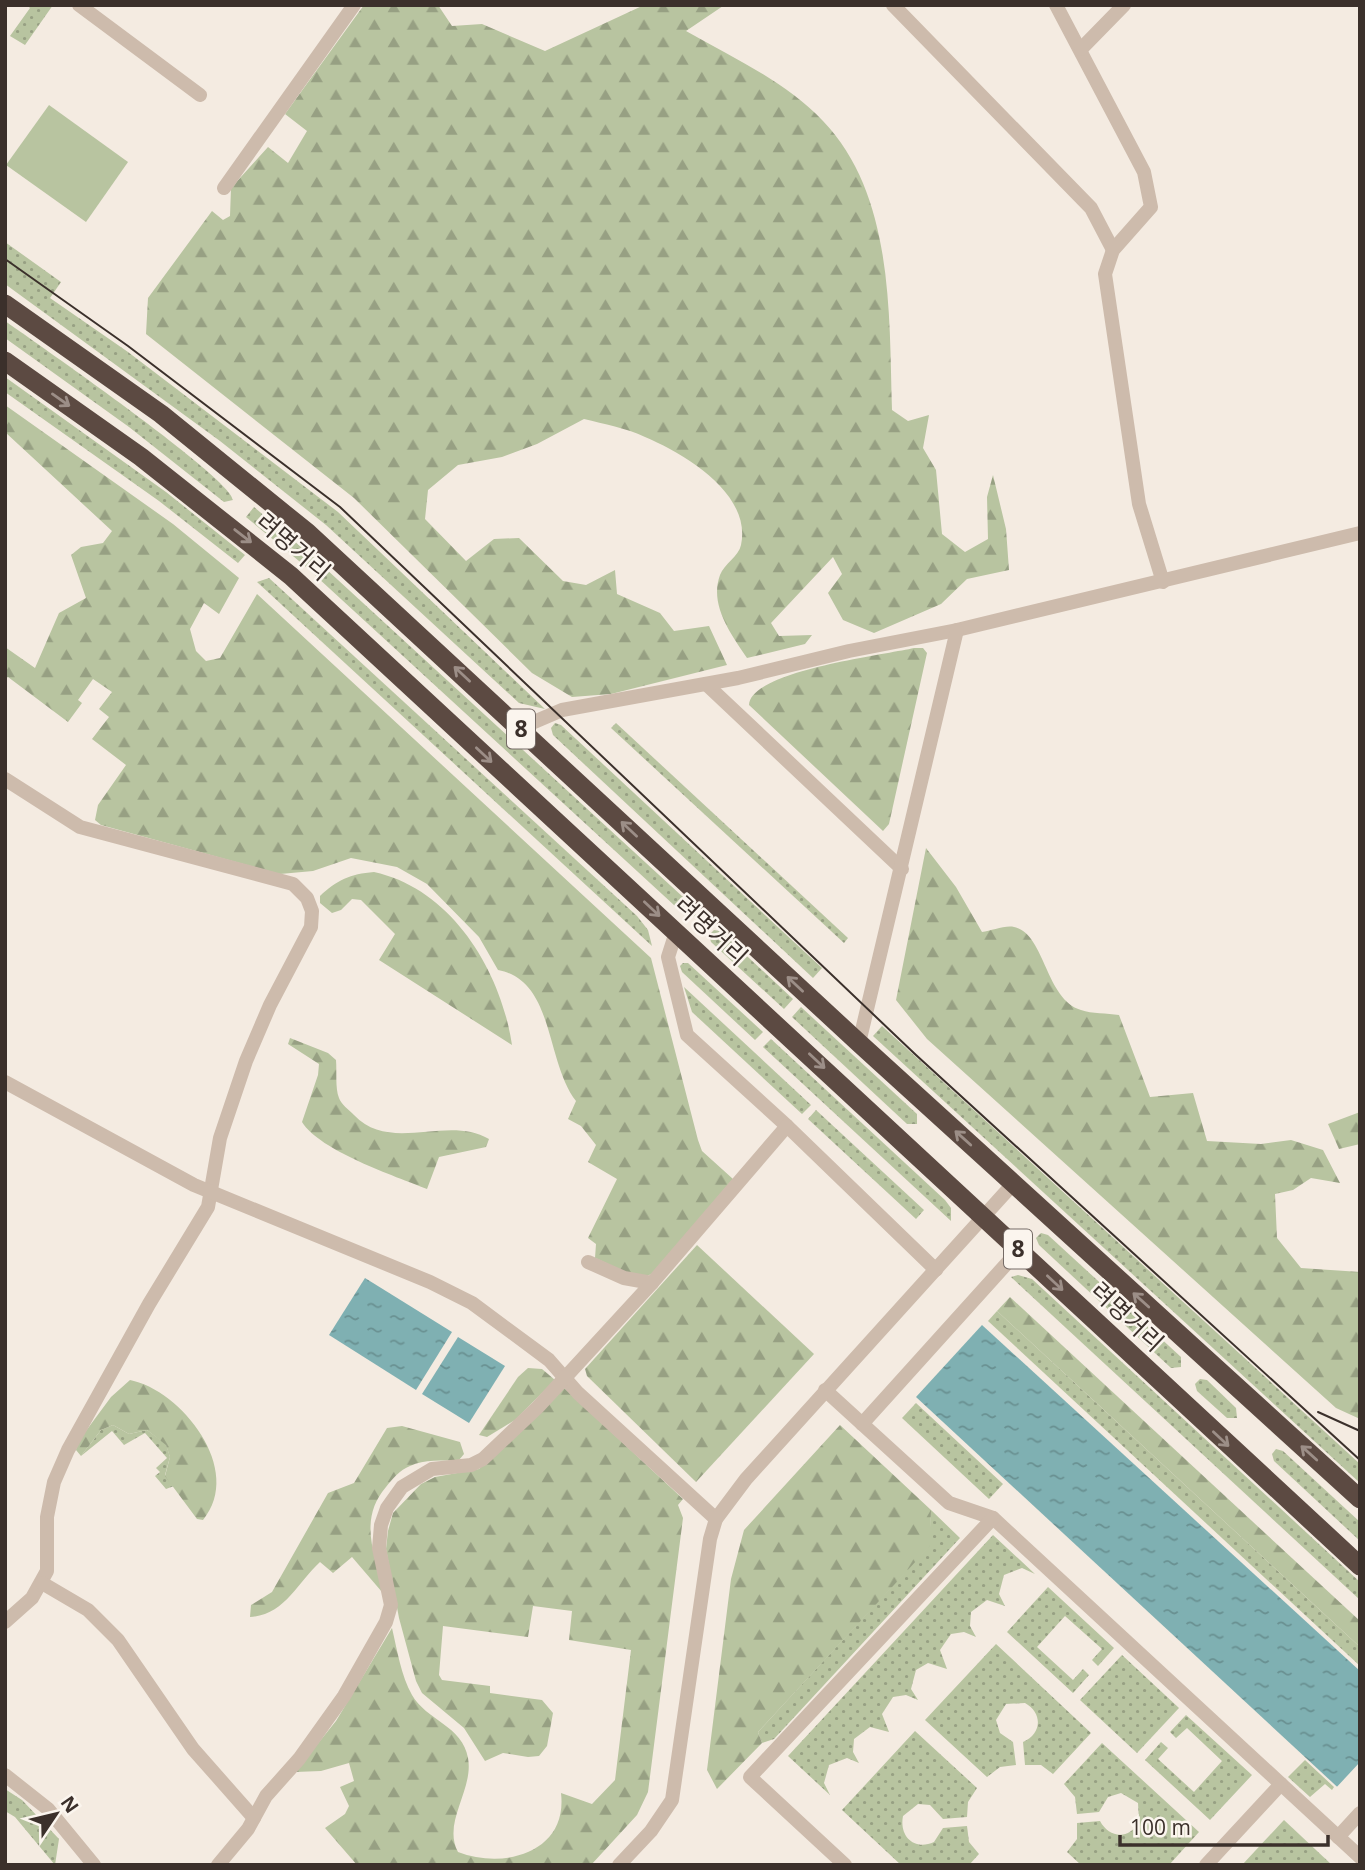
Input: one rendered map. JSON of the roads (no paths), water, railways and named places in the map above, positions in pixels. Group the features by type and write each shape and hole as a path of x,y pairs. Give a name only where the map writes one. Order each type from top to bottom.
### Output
{"highway":[{"name":"려명거리","path":"5,304 161,414 308,533 859,1043 1360,1499"},
{"name":"려명거리","path":"5,361 141,457 255,546 1360,1566"}],"street":[{"path":"79,5 200,95"},
{"path":"224,188 354,5"},
{"path":"893,5 1091,208 1114,250"},
{"path":"1056,5 1144,172 1151,207 1114,250 1105,274 1139,504 1163,582"},
{"path":"1081,49 1124,5"},
{"path":"520,728 562,709 706,684 849,651 957,630 1360,533"},
{"path":"859,1043 957,630"},
{"path":"706,684 902,869"},
{"path":"5,779 80,827 293,884 307,898 312,911 311,927 270,1005 246,1060 220,1138 208,1207 149,1304 68,1450 54,1482 47,1517 48,1559 43,1583 32,1598 5,1622"},
{"path":"676,932 668,957 687,1035 787,1126 936,1270"},
{"path":"5,1082 40,1099 119,1147 211,1193 430,1282 472,1303 533,1347 578,1393 716,1519"},
{"path":"218,1865 254,1818 266,1796 299,1759 344,1696 386,1622 391,1605 379,1548 380,1525 387,1508 402,1488 416,1476 432,1469 471,1465 483,1458 566,1378 787,1126"},
{"path":"619,1865 651,1830 673,1800 705,1564 716,1519 732,1496 825,1390 1013,1184"},
{"path":"862,1424 1019,1250"},
{"path":"588,1262 624,1278 652,1283"},
{"path":"825,1390 949,1503 993,1518 1360,1857"},
{"path":"845,1865 750,1777 993,1518"},
{"path":"43,1583 88,1610 118,1640 193,1749 254,1818"},
{"path":"5,1775 48,1809 94,1865"},
{"path":"1206,1865 1281,1784"},
{"path":"1338,1837 1359,1814"}],"water":[{"path":"365,1278 452,1332 416,1390 329,1335"},
{"path":"982,1325 1360,1671 1360,1808 916,1397"},
{"path":"458,1337 505,1366 469,1423 422,1394"}],"tram line":[{"path":"5,259 128,346 340,507 916,1055 1360,1460"},
{"path":"1318,1412 1360,1431"}]}
